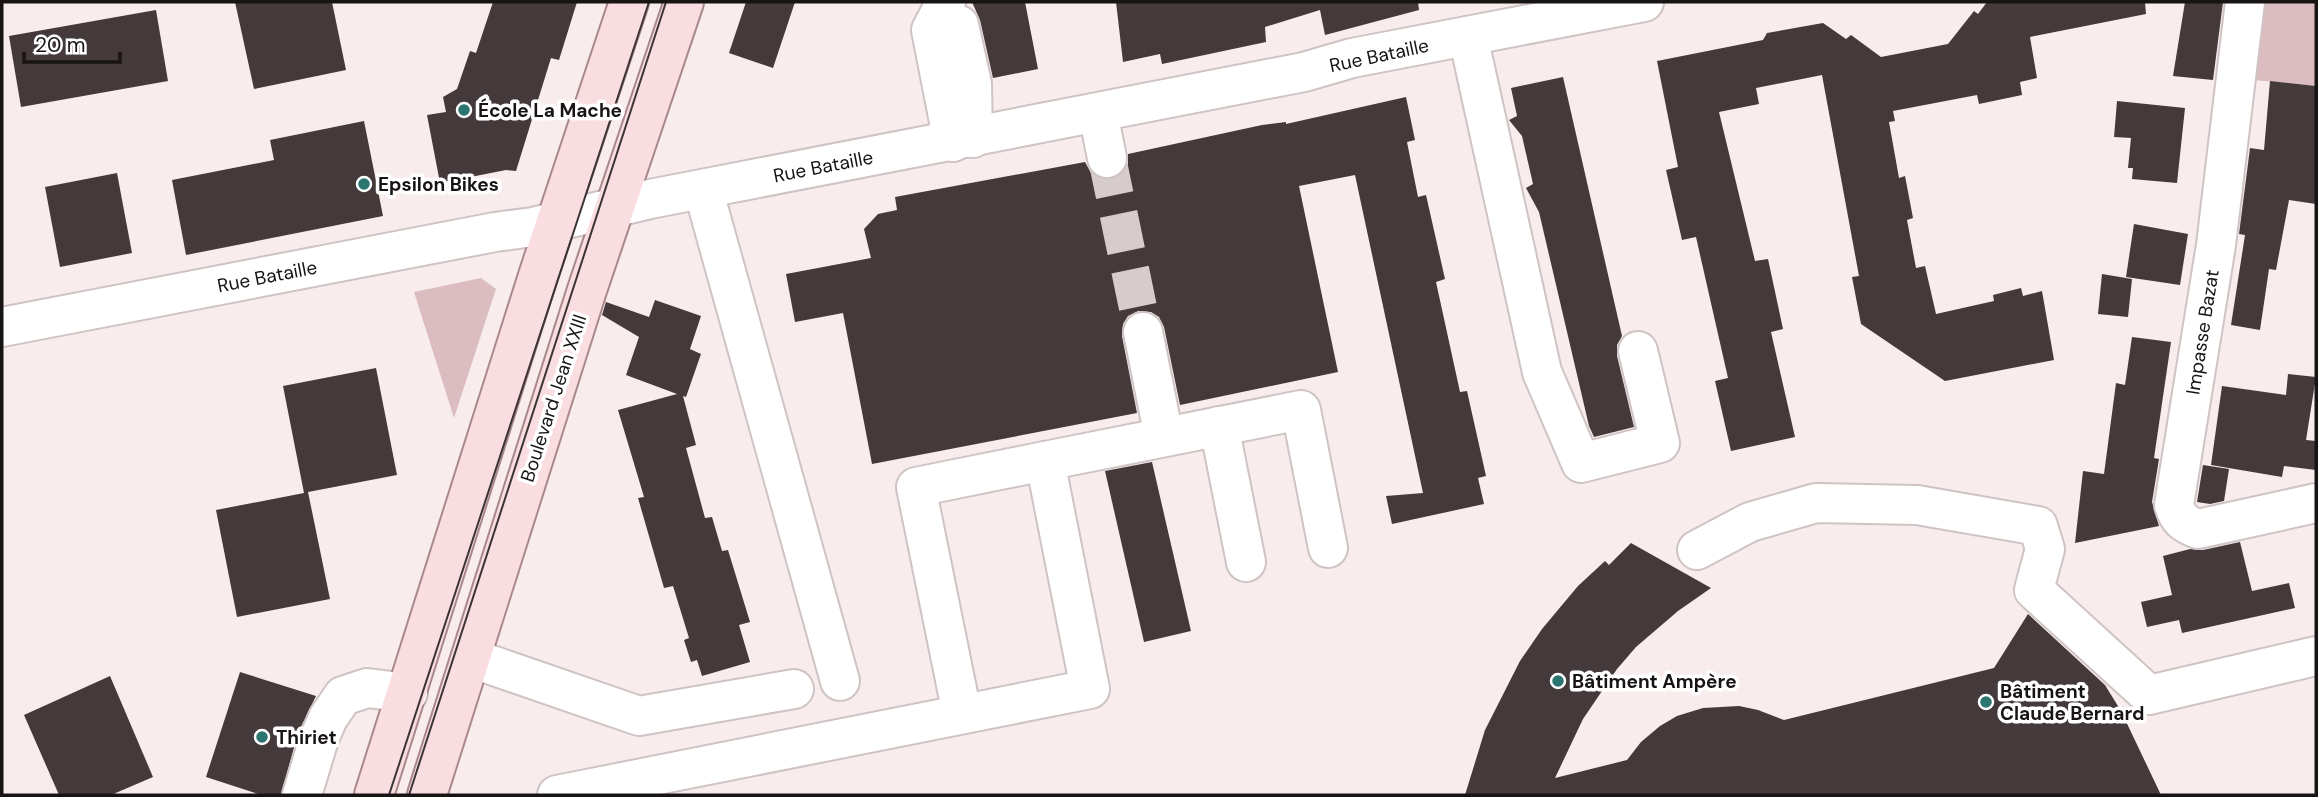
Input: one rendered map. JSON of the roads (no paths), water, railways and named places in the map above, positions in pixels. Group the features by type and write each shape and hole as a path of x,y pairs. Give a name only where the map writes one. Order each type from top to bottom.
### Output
{"main road":[{"path":"374,795 629,2"},
{"name":"Boulevard Jean XXIII","path":"428,795 614,208 684,2"}],"street":[{"name":"Rue Bataille","path":"2,327 495,232 533,227 703,189 963,140 1304,72 1352,58 1644,2"},
{"name":"Impasse Bazat","path":"2245,2 2216,245 2174,505 2177,515 2185,525 2198,529 2316,503"},
{"path":"953,14 931,30 963,140"},
{"path":"1468,36 1542,372 1581,463 1660,443 1638,351"},
{"path":"1098,113 1107,158"},
{"path":"703,189 840,681"},
{"path":"1143,332 1164,437"},
{"path":"962,714 916,487 1301,410 1328,548"},
{"path":"1219,426 1246,562"},
{"path":"557,795 1090,689 1045,461"},
{"path":"1697,550 1750,522 1816,503 1917,505 2038,526 2045,549 2034,590 2149,695 2316,656"},
{"path":"471,657 639,716 794,689"},
{"path":"302,795 319,739 328,718 343,696 367,688 408,693"}],"tunnel":[{"path":"1107,158 1143,332"}],"tram line":[{"path":"389,795 649,2"},
{"path":"409,795 666,2"}],"place":[{"name":"École La Mache","path":"464,110"},
{"name":"Epsilon Bikes","path":"364,184"},
{"name":"Bâtiment Ampère","path":"1558,681"},
{"name":"Bâtiment Claude Bernard","path":"1986,702"},
{"name":"Thiriet","path":"262,737"}]}
